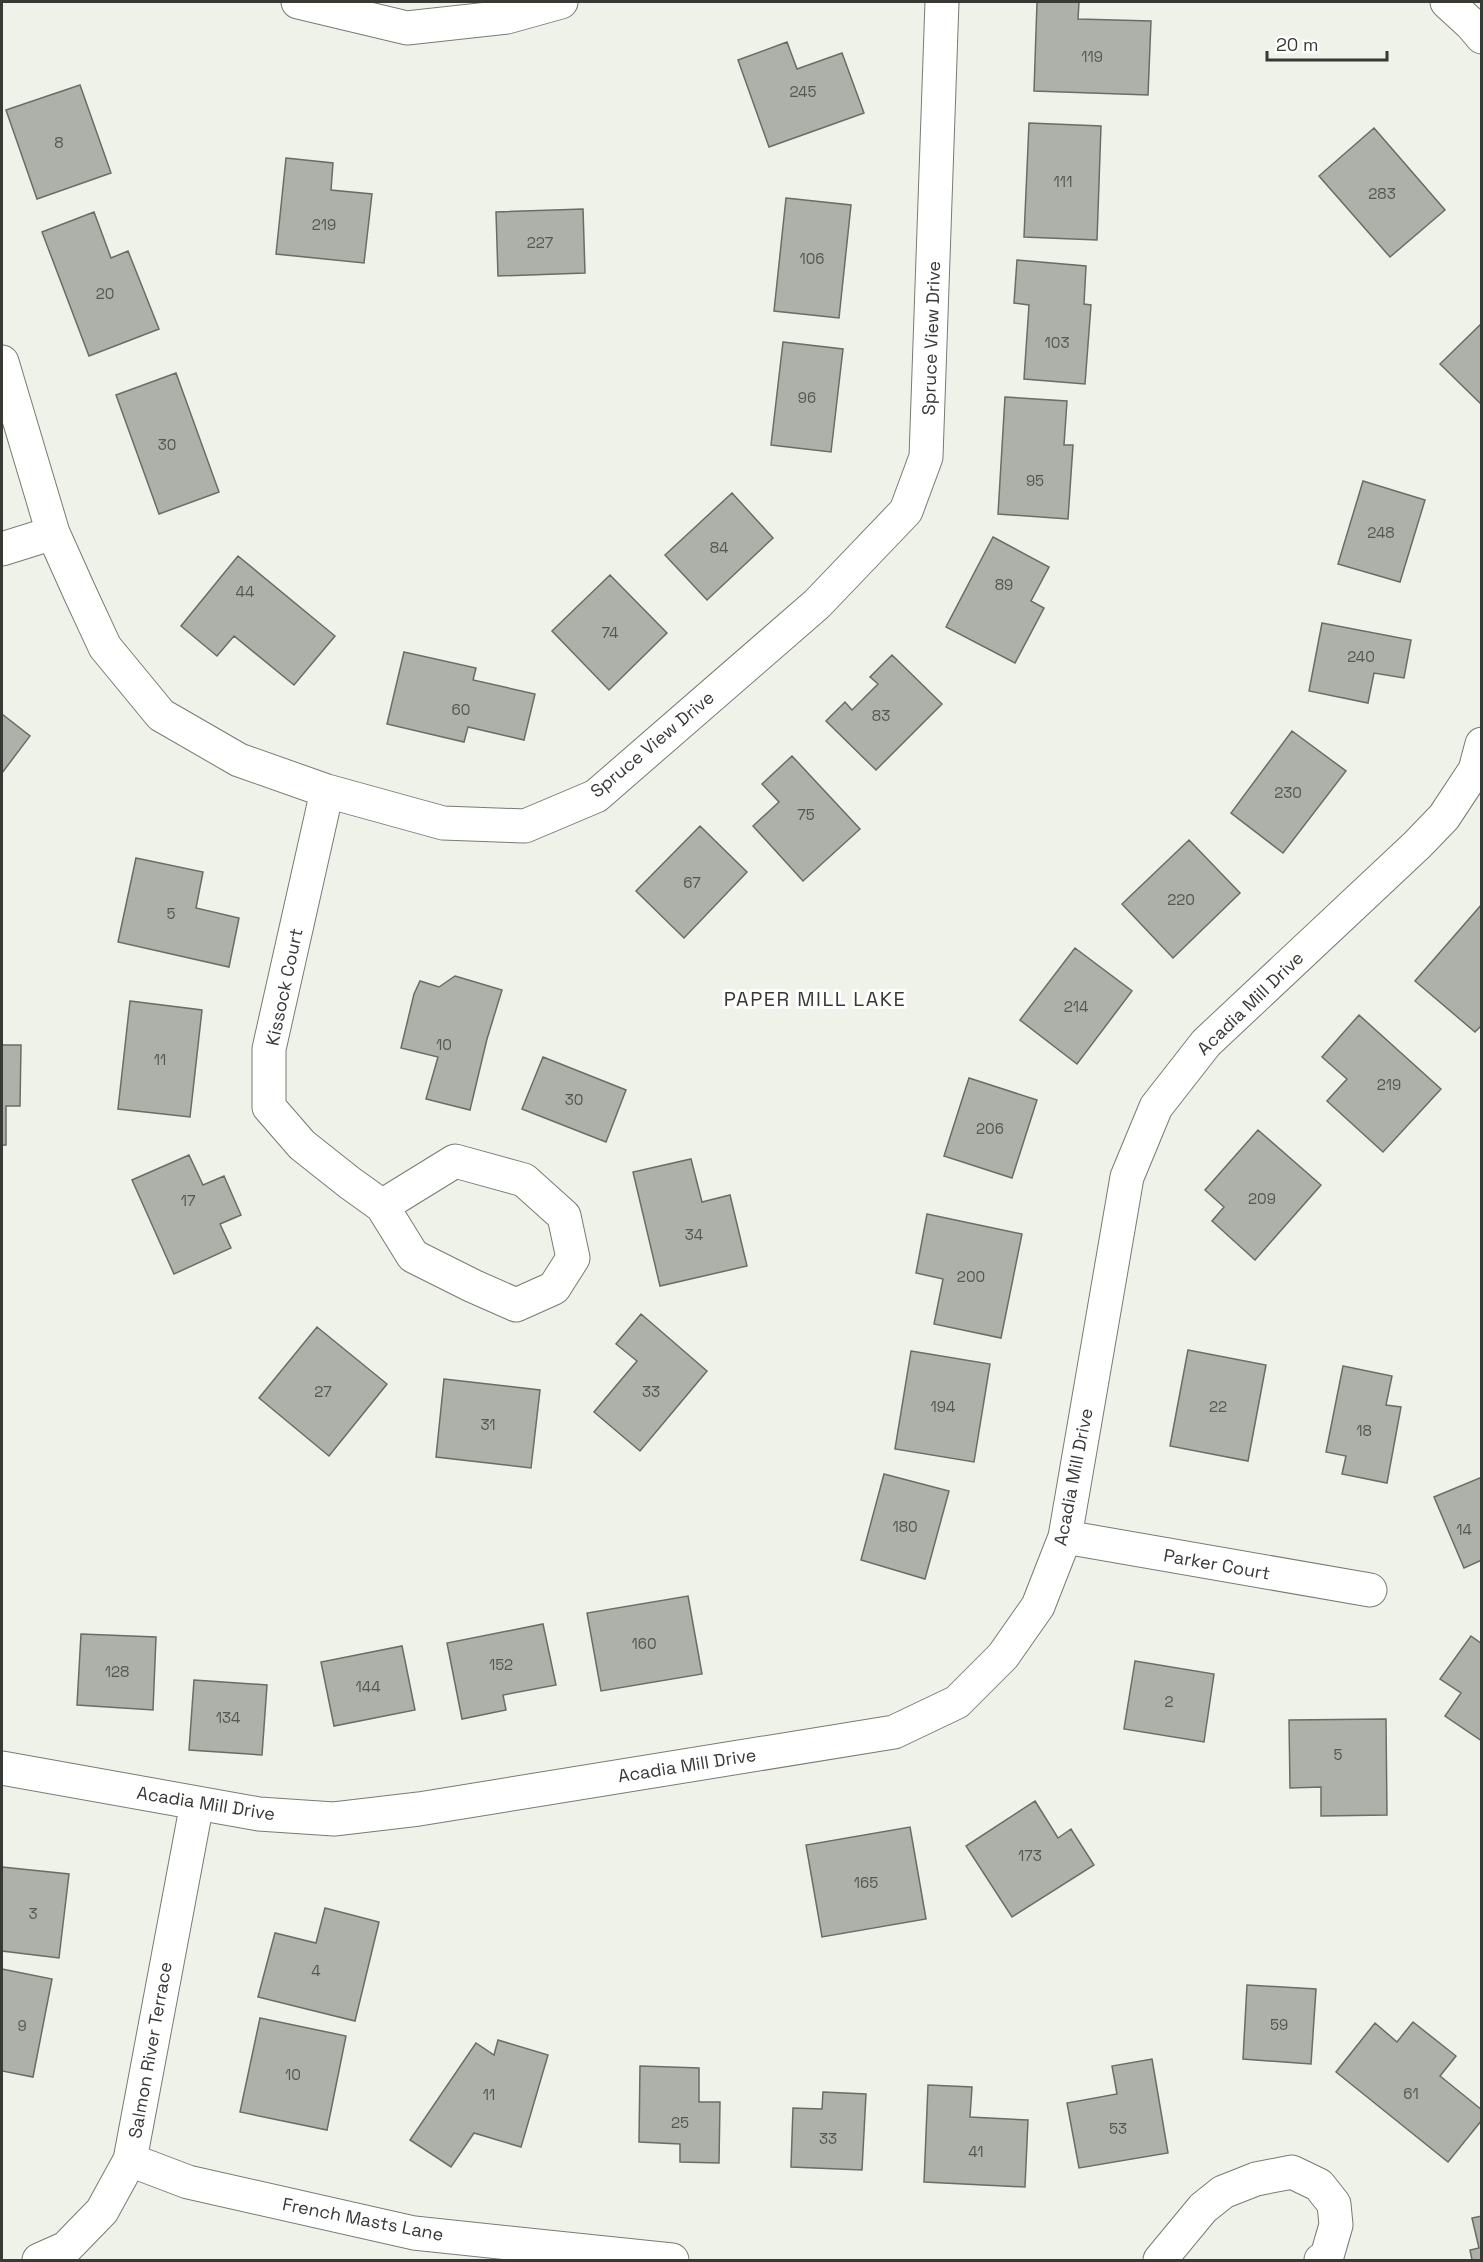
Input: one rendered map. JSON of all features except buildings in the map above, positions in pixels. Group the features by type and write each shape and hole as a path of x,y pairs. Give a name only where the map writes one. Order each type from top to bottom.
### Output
{"street":[{"path":"298,2 407,28 507,17 561,2"},
{"name":"Spruce View Drive","path":"2,362 53,533 105,647 161,715 238,760 327,791 443,823 525,826 596,796 817,604 906,511 926,457 942,2"},
{"path":"1447,2 1482,37"},
{"path":"2,549 53,533"},
{"name":"Acadia Mill Drive","path":"2,1768 259,1814 334,1819 430,1807 894,1732 957,1702 1003,1656 1038,1606 1065,1537 1126,1177 1156,1107 1206,1043 1444,817 1475,770 1482,744"},
{"name":"Kissock Court","path":"327,791 269,1050 269,1107 303,1145 382,1206 413,1256 472,1286 516,1305 555,1288 573,1258 564,1216 524,1180 455,1161 382,1206"},
{"name":"Parker Court","path":"1065,1537 1370,1590"},
{"name":"Salmon River Terrace","path":"39,2260 66,2248 102,2211 130,2160 197,1803"},
{"name":"French Masts Lane","path":"130,2160 188,2182 414,2233 672,2260"},
{"path":"1161,2260 1203,2208 1223,2192 1256,2179 1292,2172 1319,2185 1334,2204 1336,2225 1327,2256 1321,2260"}],"district":[{"name":"PAPER MILL LAKE","path":"815,999"}]}
